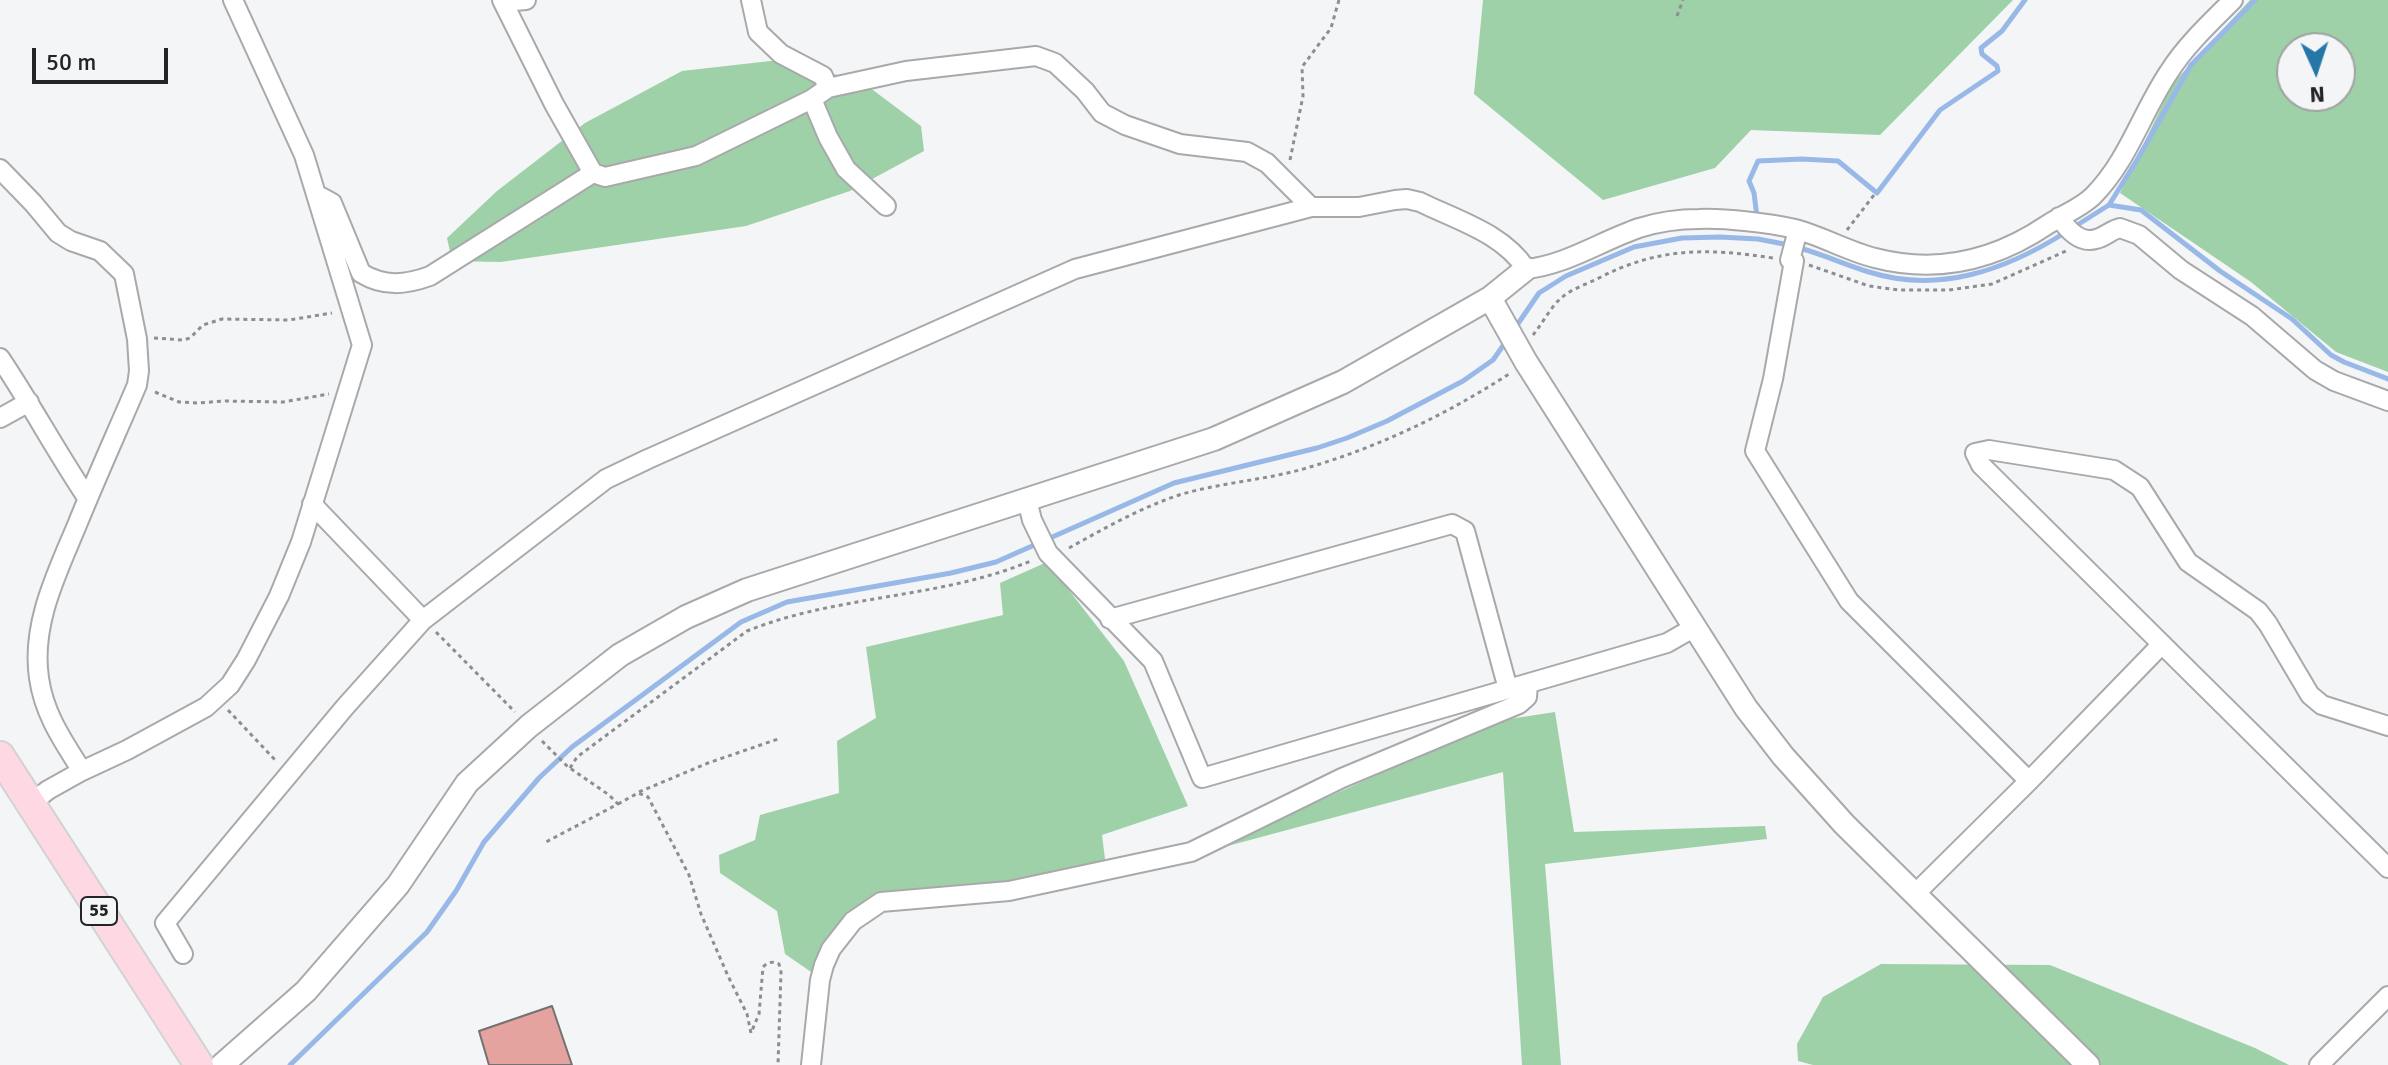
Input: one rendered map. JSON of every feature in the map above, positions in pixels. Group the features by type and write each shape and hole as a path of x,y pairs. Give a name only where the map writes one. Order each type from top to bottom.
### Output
{"main road":[{"name":"55","path":"0,756 199,1065"}],"street":[{"path":"30,804 82,771 206,707 230,685 279,596 301,542 362,345 304,155 233,0"},
{"path":"526,0 502,1 593,173 605,177 696,156 812,99 828,88 906,71 1036,56 1055,63 1085,91 1102,113 1125,125 1180,144 1247,152 1267,163 1311,207"},
{"path":"751,0 758,32 781,54 823,76 828,88"},
{"path":"222,1065 306,991 378,909 398,885 467,783 529,726 620,655 686,617 747,590 1029,510 1273,415 1343,382 1490,298 1526,269 1544,267 1639,229 1666,222 1700,219 1775,225 1798,230 1874,258 1902,263 1961,262 1988,256 2066,226 2110,175 2169,71 2233,0"},
{"path":"812,99 846,169 886,206"},
{"path":"0,169 58,233 100,251 124,274 137,339 137,385 50,591 37,653 39,679 53,724 82,771"},
{"path":"317,196 332,203 361,273 371,279 399,284 430,276 593,173"},
{"path":"183,954 165,923 345,707 437,607 606,479 1075,269 1311,207 1359,207 1395,200 1420,202 1499,240 1517,255 1526,269"},
{"path":"2066,226 2089,240 2120,228 2139,235 2181,270 2272,332 2315,370 2334,381 2388,401"},
{"path":"1798,230 1791,257 1794,261 1773,379 1755,451 1849,601 2029,781"},
{"path":"1490,298 1746,708 1783,756 1844,824 2088,1065"},
{"path":"0,358 88,499"},
{"path":"0,418 29,402"},
{"path":"2388,726 2322,705 2310,695 2258,611 2188,562 2140,487 2114,470 1989,450 1975,453 1981,465 2388,868"},
{"path":"312,504 423,620"},
{"path":"1029,510 1050,555 1153,661 1202,778 1667,643 1695,627"},
{"path":"1110,619 1452,524 1465,531 1508,689"},
{"path":"1916,893 2162,644"},
{"path":"811,1065 824,965 831,949 853,921 881,902 1009,891 1191,852 1342,778 1519,704 1527,697 1528,684"},
{"path":"2319,1065 2388,996"}],"path":[{"path":"1286,182 1303,96 1302,67 1331,28 1339,0"},
{"path":"1677,16 1683,0"},
{"path":"1837,244 1874,195"},
{"path":"570,768 577,757 747,631 773,620 978,580 1050,555 1125,517 1179,495 1308,468 1405,432 1468,400 1521,352 1556,302 1626,264 1687,252 1791,257"},
{"path":"137,339 183,340 190,338 203,325 216,320 289,320 335,313 351,307"},
{"path":"137,385 179,402 197,403 283,402 349,392"},
{"path":"218,697 288,774"},
{"path":"618,804 708,763 781,738"},
{"path":"638,793 648,797 689,875 701,914 747,1014 751,1033 759,1014 763,967 775,962 779,964 778,1065"}],"green space":[{"path":"1483,0 2013,0 1880,135 1751,130 1715,168 1603,200 1474,94"},
{"path":"2250,0 2388,0 2388,372 2336,352 2251,282 2120,193 2173,83"},
{"path":"779,60 861,81 921,126 924,151 850,191 746,226 501,262 452,261 447,238 497,191 585,123 682,71"},
{"path":"1047,562 1124,661 1188,806 1102,835 1106,867 1006,887 877,898 836,926 817,976 785,954 777,911 720,873 719,855 755,840 760,815 839,793 837,741 876,718 866,647 1003,615 1000,583"},
{"path":"1555,712 1574,832 1765,826 1767,839 1545,864 1561,1065 1522,1065 1503,772 1209,851 1496,721"},
{"path":"1881,964 2050,965 2255,1048 2289,1065 1813,1065 1798,1061 1797,1044 1823,997"}],"building":[{"path":"552,1006 572,1065 489,1065 479,1031"}],"waterway":[{"path":"1757,217 1749,181 1758,161 1838,161 1877,193 1940,110 1998,71 1997,66 1982,54 1981,48 2002,31 2025,0"},
{"path":"2109,205 2191,65 2255,0"},
{"path":"2074,227 2109,205 2141,210 2220,271 2292,319 2331,355 2388,379"},
{"path":"1799,248 1895,278 1946,279 1996,267 2066,232"},
{"path":"1515,328 1539,293 1566,276 1634,247 1682,238 1720,237 1789,245"},
{"path":"290,1065 427,932 456,891 484,842 539,778 572,747 741,622 787,602 996,562 1174,483 1347,438 1463,381 1493,360 1507,340"}]}
